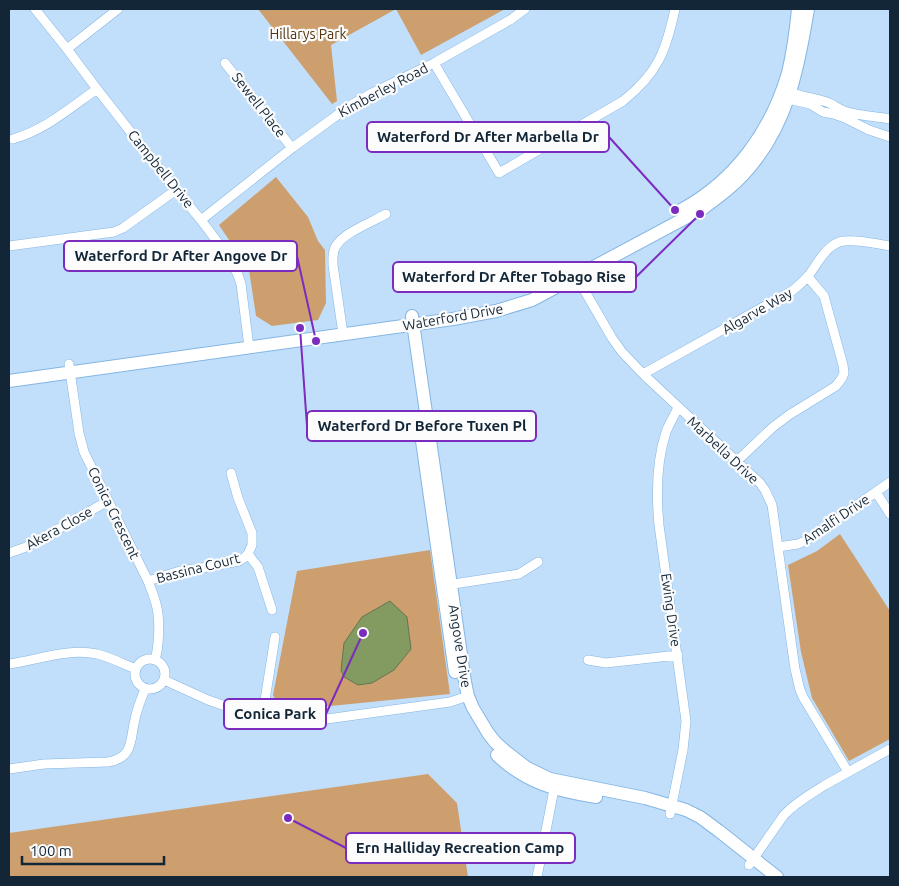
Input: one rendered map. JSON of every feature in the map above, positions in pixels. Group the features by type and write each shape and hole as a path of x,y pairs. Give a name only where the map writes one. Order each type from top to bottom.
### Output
{"street":[{"name":"Campbell Drive","path":"35,9 231,260 241,284 248,343"},
{"path":"67,49 118,9"},
{"name":"Kimberley Road","path":"201,220 351,104 434,63 510,20 525,9"},
{"path":"434,63 499,173 624,101 636,91 645,82 664,52 675,9"},
{"name":"Waterford Drive","path":"785,94 798,9"},
{"name":"Waterford Drive","path":"9,373 69,368 408,321 481,314 532,300 574,273 686,217 716,198 742,176 755,162 774,133 804,34 808,9"},
{"name":"Sewell Place","path":"225,63 292,148"},
{"path":"13,138 46,125 97,89"},
{"path":"785,94 826,102 855,114 886,118 877,133"},
{"path":"785,94 810,104 823,112 845,118 890,137"},
{"path":"9,246 114,232 123,228 176,190"},
{"path":"342,330 332,257 335,248 347,235 386,214"},
{"name":"Algarve Way","path":"643,374 798,287 829,249 837,243 854,241 890,246"},
{"name":"Marbella Drive","path":"574,273 622,352 678,408 760,483 769,496 772,505 795,669 800,690 848,772"},
{"path":"736,462 774,426 836,386 844,373 826,301 820,289 808,277"},
{"name":"Angove Drive","path":"408,321 446,585 454,670 475,728 487,746 510,767 528,778 555,784 572,793 671,810 700,826 751,862 777,877"},
{"name":"Waterford Drive","path":"9,381 69,368"},
{"name":"Conica Crescent","path":"69,368 84,452 148,580 157,609 157,653 155,660"},
{"name":"Ewing Drive","path":"671,810 683,750 686,721 659,525 657,493 658,469 662,448 667,431 678,408"},
{"path":"426,438 492,428 505,429 529,436"},
{"name":"Bassina Court","path":"148,580 180,571 239,561 248,554 252,545 252,533 238,498 231,472"},
{"name":"Amalfi Drive","path":"778,546 798,544 807,540 890,482"},
{"path":"876,492 890,514"},
{"name":"Akera Close","path":"9,554 26,547 108,501"},
{"name":"Bassina Court","path":"248,554 258,567 272,610"},
{"path":"446,585 519,574 538,562"},
{"path":"262,719 275,637"},
{"path":"9,664 66,653 88,652 111,658 136,669"},
{"path":"588,660 606,663 678,655"},
{"path":"144,660 155,660 163,666 165,671 164,680 158,688 145,689 137,682 135,677 136,669 144,660"},
{"path":"164,680 208,700 262,719 277,721 305,722 444,703 465,698"},
{"path":"9,769 44,764 108,762 121,758 130,747 134,721 145,689"},
{"path":"751,862 790,808 848,772 890,749"},
{"path":"537,877 555,784"},
{"name":"Angove Drive","path":"751,862 764,877"}],"green space":[{"name":"Hillarys Park","path":"258,9 396,9 331,45 337,101 332,104"},
{"path":"396,9 505,9 421,55"},
{"path":"276,177 308,217 318,241 325,250 326,303 318,320 272,326 256,316 249,270 219,225"},
{"path":"840,534 890,611 890,739 849,761 812,698 801,652 788,565 817,551"},
{"path":"430,550 450,694 281,711 273,695 297,571"},
{"path":"428,774 457,803 468,877 9,877 9,833"}],"shaded area":[{"path":"390,601 407,617 411,649 394,670 372,683 358,685 344,677 341,670 344,643 362,617"}],"place":[{"name":"Waterford Dr After Marbella Dr","path":"675,210"},
{"name":"Waterford Dr After Tobago Rise","path":"700,214"},
{"name":"Waterford Dr Before Tuxen Pl","path":"300,328"},
{"name":"Waterford Dr After Angove Dr","path":"316,341"},
{"name":"Conica Park","path":"363,633"},
{"name":"Ern Halliday Recreation Camp","path":"288,818"}]}
